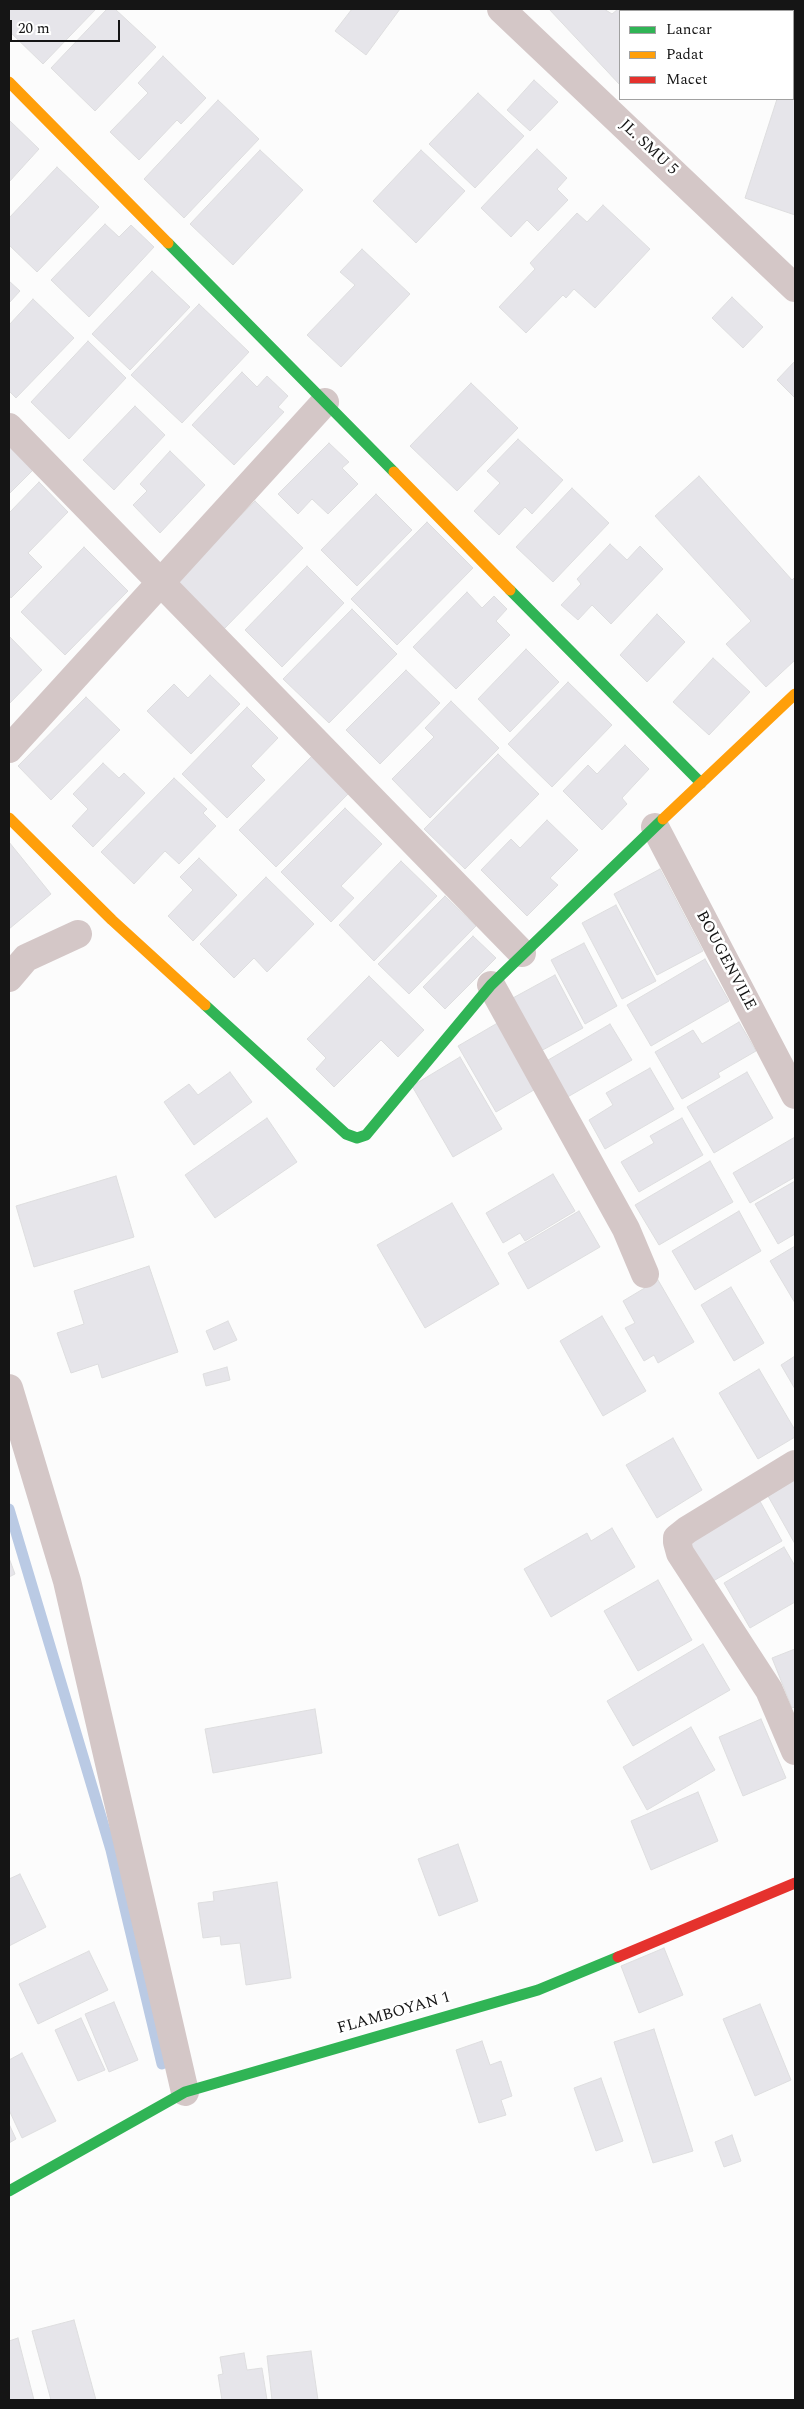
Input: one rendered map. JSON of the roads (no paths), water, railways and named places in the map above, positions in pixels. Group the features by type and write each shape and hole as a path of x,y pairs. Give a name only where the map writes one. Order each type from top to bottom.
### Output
{"street":[{"name":"JL. SMU 5","path":"501,9 795,288"},
{"path":"9,82 701,783"},
{"path":"9,749 162,584 325,402"},
{"path":"9,427 522,953"},
{"path":"9,818 119,927 346,1134 357,1138 366,1136 491,985 522,953 795,694"},
{"name":"BOUGENVILE","path":"654,827 795,1095"},
{"path":"9,978 26,958 78,934"},
{"path":"491,985 626,1230 645,1274"},
{"path":"9,1388 67,1581 185,2092"},
{"path":"795,1464 686,1530 677,1538 680,1553 769,1690 795,1751"},
{"name":"FLAMBOYAN 1","path":"9,2191 185,2092 538,1990 795,1883"}],"waterway":[{"path":"9,1509 111,1850 162,2064"}]}
